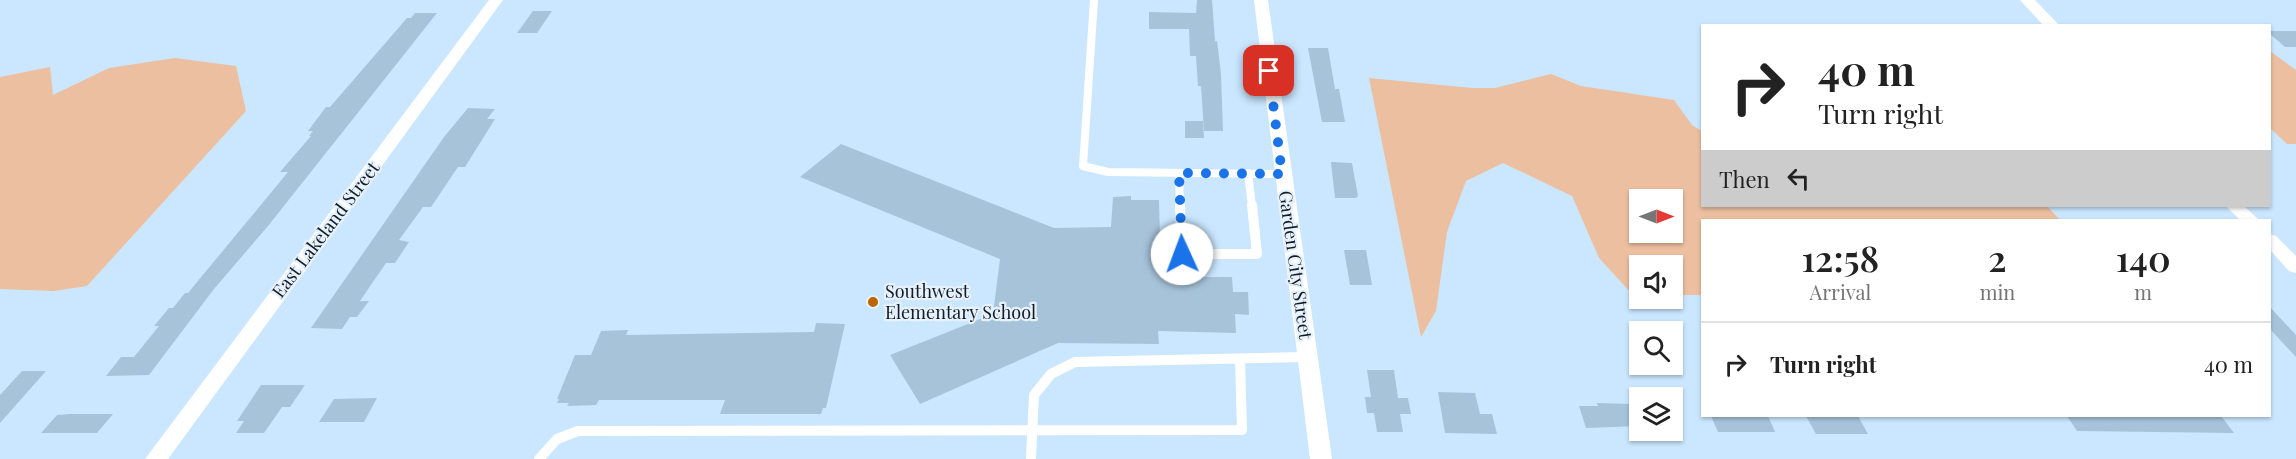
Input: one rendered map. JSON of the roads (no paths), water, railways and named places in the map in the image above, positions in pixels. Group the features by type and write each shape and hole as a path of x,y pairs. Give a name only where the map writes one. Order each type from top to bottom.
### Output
{"street":[{"name":"East Lakeland Street","path":"156,459 496,0"},
{"name":"Garden City Street","path":"1261,0 1282,174 1322,459"},
{"path":"2027,0 2051,24"},
{"path":"2235,207 2249,219"},
{"path":"2271,241 2296,267"}],"lane":[{"path":"1094,0 1083,166 1108,172 1282,174"},
{"path":"1179,173 1182,254 1257,254 1248,173"},
{"path":"1031,459 1034,395 1051,374 1075,362 1307,357"},
{"path":"539,459 556,439 578,431 1242,430 1240,359"}],"place":[{"name":"Southwest Elementary School","path":"873,302"}]}
